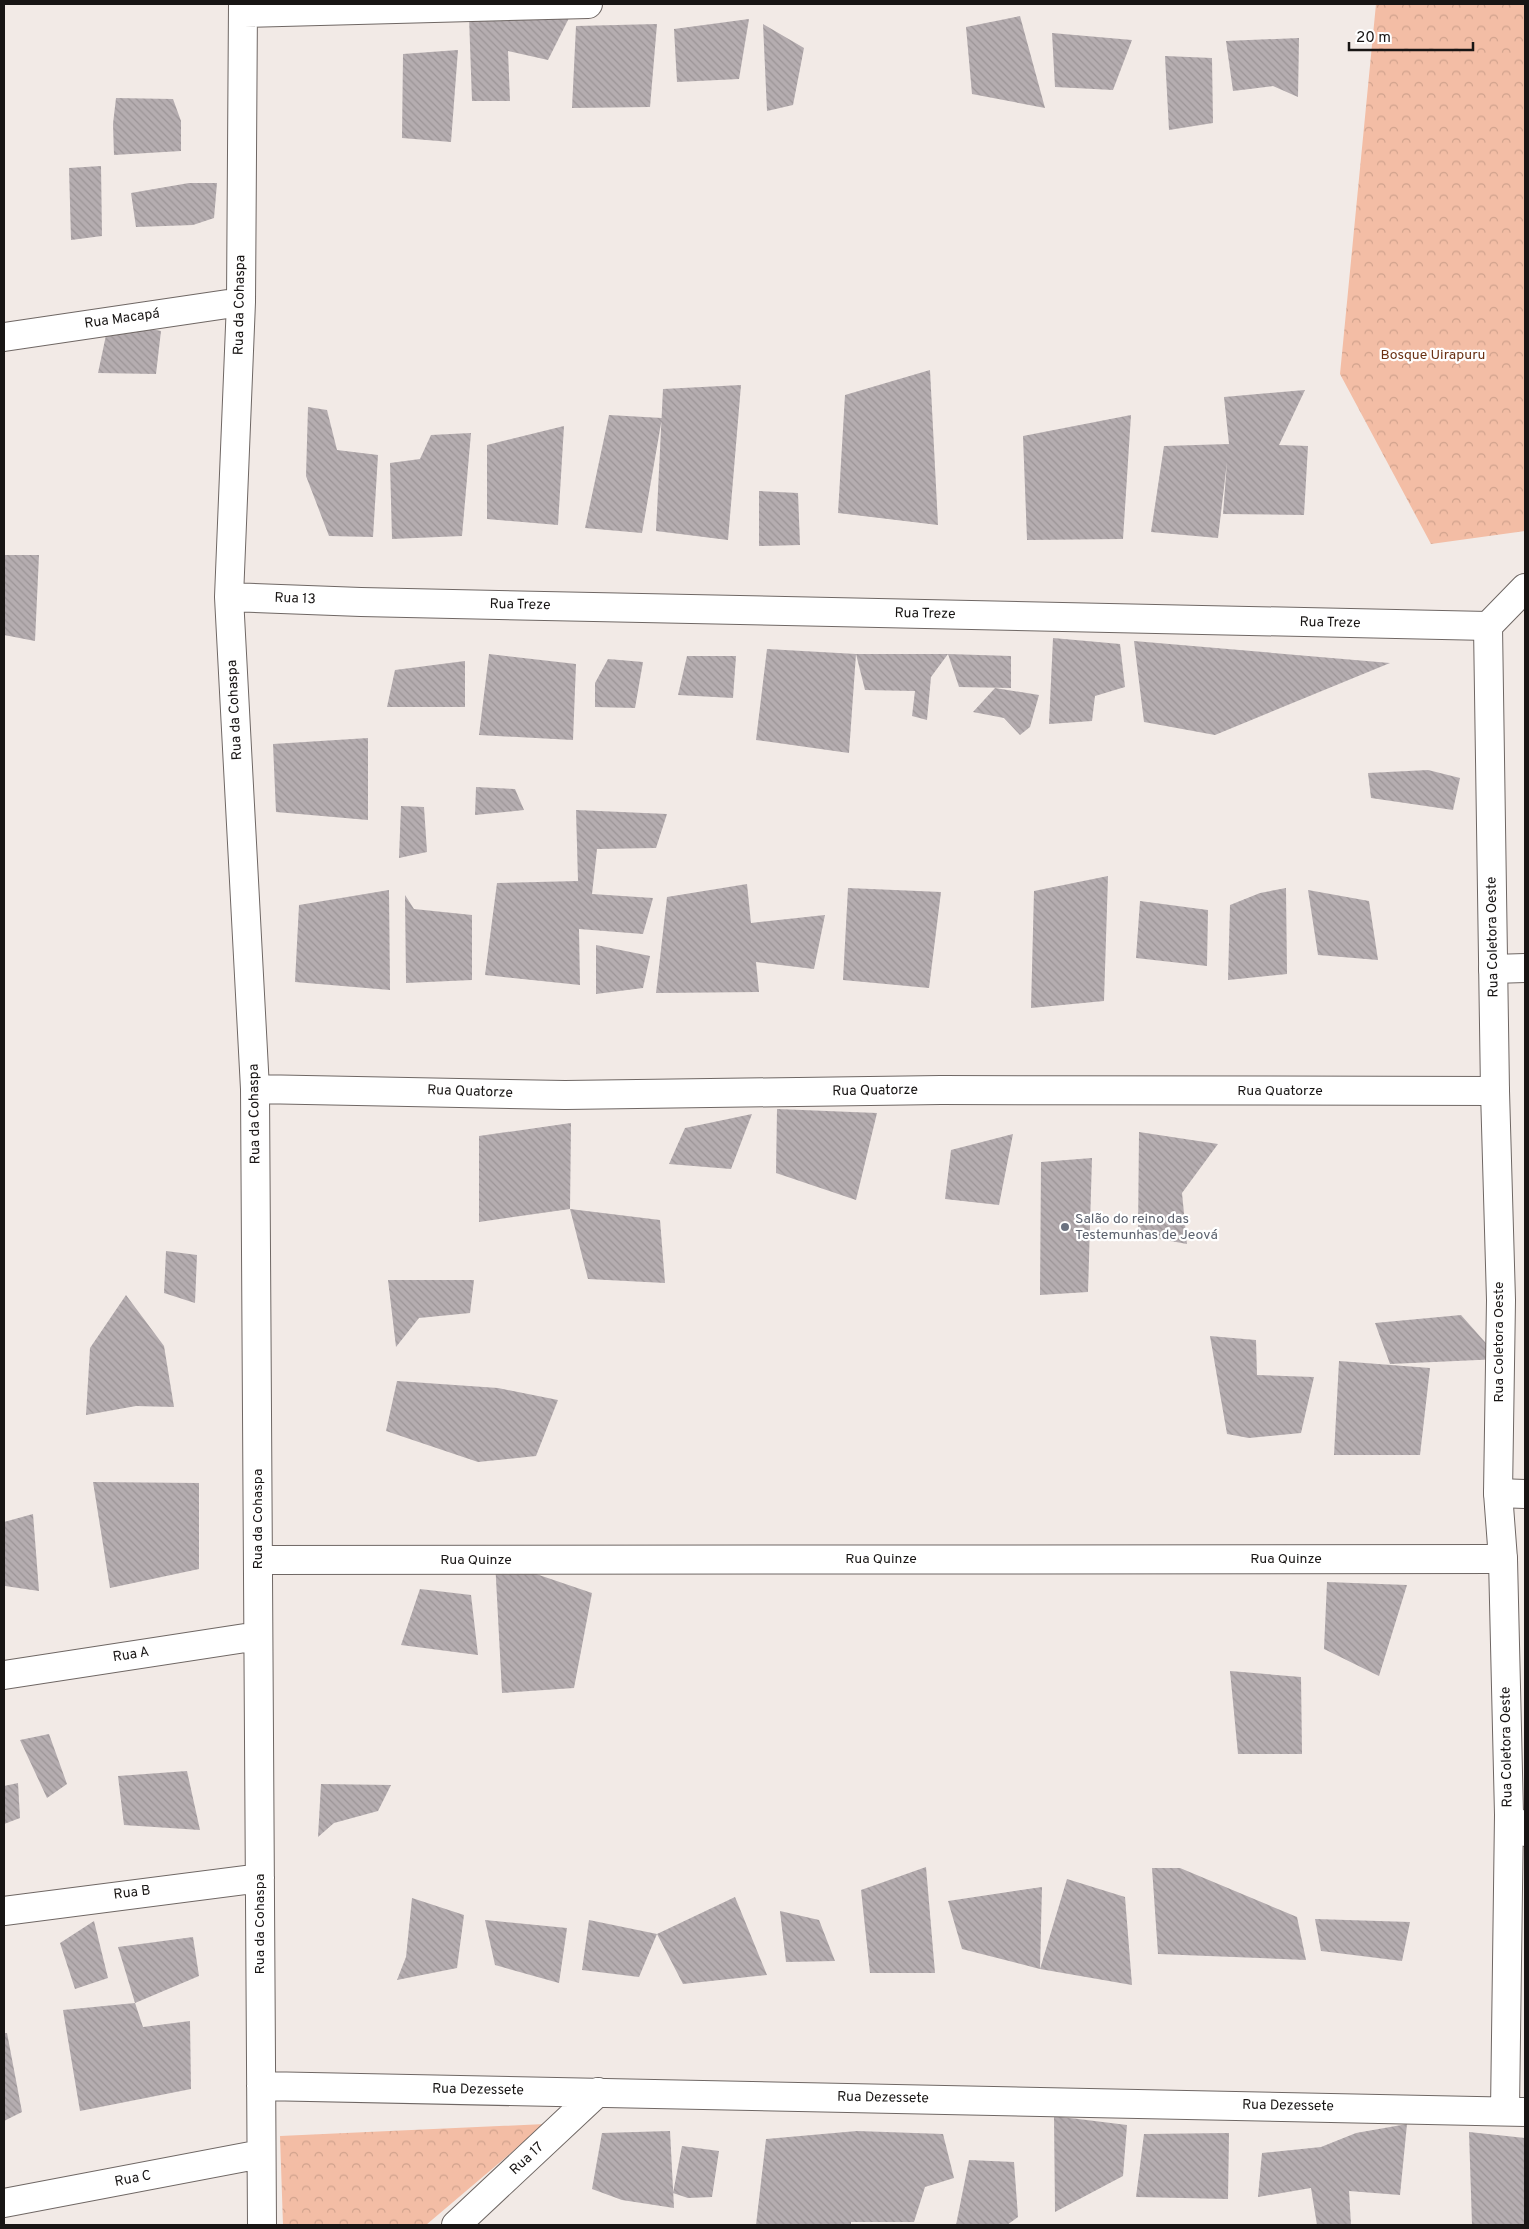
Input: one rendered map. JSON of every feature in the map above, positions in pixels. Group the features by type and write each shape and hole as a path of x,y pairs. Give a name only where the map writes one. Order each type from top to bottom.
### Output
{"street":[{"path":"244,8 588,4"},
{"name":"Rua da Cohaspa","path":"244,8 241,302 229,597 255,1089 262,2225"},
{"name":"Rua Macapá","path":"4,337 241,302"},
{"path":"1488,626 1525,588"},
{"name":"Rua 13","path":"229,597 362,602"},
{"name":"Rua Treze","path":"362,602 1488,626"},
{"name":"Rua Coletora Oeste","path":"1488,626 1495,1091 1501,1300 1498,1493 1517,1824 1515,2111"},
{"path":"1493,969 1525,968"},
{"name":"Rua Quatorze","path":"255,1089 565,1095 941,1090 1495,1091"},
{"path":"1498,1493 1525,1494"},
{"name":"Rua Quinze","path":"258,1560 1503,1559"},
{"name":"Rua A","path":"4,1675 258,1636"},
{"name":"Rua B","path":"4,1910 260,1878"},
{"name":"Rua Dezessete","path":"261,2086 1515,2111"},
{"name":"Rua 17","path":"456,2225 598,2092"},
{"name":"Rua C","path":"4,2203 261,2154"}],"green space":[{"name":"Bosque Uirapuru","path":"1376,4 1525,4 1525,531 1431,544 1340,374"},
{"path":"545,2124 426,2225 283,2225 280,2136"}],"building":[{"path":"571,14 548,60 508,51 510,101 472,101 469,17"},
{"path":"1020,16 1045,108 972,94 966,27"},
{"path":"749,19 739,79 677,82 674,29"},
{"path":"657,24 650,107 572,108 576,26"},
{"path":"763,24 804,48 793,105 767,111"},
{"path":"1052,33 1132,40 1113,90 1055,87"},
{"path":"1299,38 1298,97 1273,86 1233,91 1226,41"},
{"path":"458,50 451,142 402,138 403,54"},
{"path":"1165,56 1212,58 1213,123 1169,130"},
{"path":"116,98 173,99 181,121 181,151 114,155 113,124"},
{"path":"101,166 102,236 71,240 69,168"},
{"path":"189,183 217,183 214,218 193,225 136,227 131,193"},
{"path":"109,321 161,331 156,374 98,373"},
{"path":"930,370 938,525 838,513 845,395"},
{"path":"741,385 728,540 656,531 663,389"},
{"path":"1305,390 1279,445 1308,446 1304,515 1223,514 1227,462 1218,538 1151,532 1164,446 1229,444 1224,397"},
{"path":"308,407 327,410 337,450 378,455 373,537 329,536 306,476"},
{"path":"609,415 662,418 642,533 585,528"},
{"path":"1131,415 1123,539 1027,540 1023,436"},
{"path":"564,426 558,525 487,519 487,445"},
{"path":"471,433 462,536 392,539 390,463 420,459 431,435"},
{"path":"759,491 798,493 800,545 759,546"},
{"path":"4,555 39,555 35,641 4,635"},
{"path":"1053,638 1120,644 1125,687 1095,696 1092,721 1049,724"},
{"path":"1134,641 1390,663 1215,735 1144,722"},
{"path":"767,649 856,654 849,753 756,740"},
{"path":"489,654 576,664 573,740 479,735"},
{"path":"856,654 948,654 931,677 927,720 912,716 915,691 865,690"},
{"path":"948,654 1011,656 1011,688 959,687"},
{"path":"687,656 736,656 733,698 678,695"},
{"path":"608,659 643,662 635,708 595,707 595,683"},
{"path":"465,661 465,707 387,707 395,670"},
{"path":"995,688 1039,695 1030,727 1020,735 1004,718 973,712"},
{"path":"368,738 368,820 276,812 273,744"},
{"path":"1428,770 1460,778 1453,810 1371,798 1368,773"},
{"path":"476,787 515,789 524,810 475,815"},
{"path":"401,806 424,807 427,852 399,858"},
{"path":"576,810 667,814 656,848 597,849 592,894 653,898 643,934 579,929 580,985 485,975 497,883 578,881"},
{"path":"1108,876 1104,1001 1031,1008 1034,891"},
{"path":"747,884 751,923 825,915 814,969 756,962 759,992 656,993 667,897"},
{"path":"848,888 941,892 929,988 843,980"},
{"path":"1286,888 1287,974 1228,980 1230,905 1260,893"},
{"path":"389,890 390,990 295,982 299,905"},
{"path":"1308,890 1369,901 1378,960 1318,955"},
{"path":"405,895 414,909 472,915 472,980 406,983"},
{"path":"1140,901 1208,910 1207,966 1136,958"},
{"path":"596,945 650,956 643,988 596,994"},
{"path":"777,1109 877,1113 856,1200 776,1173"},
{"path":"752,1114 731,1169 669,1164 685,1128"},
{"path":"571,1123 570,1209 479,1222 479,1136"},
{"path":"1139,1132 1218,1144 1182,1193 1187,1244 1138,1235"},
{"path":"1013,1134 999,1205 945,1199 951,1150"},
{"name":"Salão do reino das Testemunhas de Jeová","path":"1092,1158 1088,1292 1040,1295 1041,1162"},
{"path":"570,1209 660,1220 665,1283 588,1279"},
{"path":"166,1251 197,1255 195,1303 164,1293"},
{"path":"388,1280 474,1280 470,1313 419,1318 396,1347"},
{"path":"126,1295 164,1346 174,1407 136,1406 86,1415 90,1348"},
{"path":"1461,1315 1500,1359 1390,1364 1375,1323"},
{"path":"1210,1336 1256,1340 1257,1375 1314,1377 1301,1433 1249,1438 1227,1434"},
{"path":"1339,1361 1430,1368 1420,1455 1334,1455"},
{"path":"397,1381 498,1388 558,1400 536,1456 478,1462 386,1431"},
{"path":"93,1482 199,1483 199,1569 110,1588"},
{"path":"33,1514 39,1591 5,1586 4,1522"},
{"path":"495,1560 592,1593 574,1688 502,1693"},
{"path":"1327,1582 1407,1585 1379,1676 1324,1649"},
{"path":"420,1589 471,1595 478,1655 401,1645"},
{"path":"1230,1671 1301,1677 1302,1754 1238,1754"},
{"path":"49,1734 67,1784 47,1798 20,1740"},
{"path":"187,1771 200,1830 124,1825 118,1776"},
{"path":"18,1783 20,1818 4,1824 4,1786"},
{"path":"321,1784 391,1785 378,1811 334,1823 318,1837"},
{"path":"926,1867 935,1973 870,1973 861,1890"},
{"path":"1152,1868 1180,1868 1297,1917 1306,1960 1158,1954"},
{"path":"1067,1879 1125,1897 1132,1985 1040,1969"},
{"path":"1042,1887 1040,1969 962,1949 948,1901"},
{"path":"735,1897 767,1975 683,1984 657,1934"},
{"path":"412,1898 464,1915 457,1968 397,1980 406,1957"},
{"path":"780,1911 819,1920 835,1961 786,1962"},
{"path":"1315,1919 1410,1922 1402,1961 1321,1951"},
{"path":"485,1920 567,1928 559,1983 495,1965"},
{"path":"589,1920 657,1934 639,1977 582,1970"},
{"path":"94,1921 108,1978 75,1989 60,1943"},
{"path":"193,1937 199,1976 135,2003 118,1947"},
{"path":"135,2003 143,2027 190,2021 191,2089 80,2111 63,2010"},
{"path":"4,2033 7,2033 22,2112 4,2121"},
{"path":"1054,2116 1127,2125 1123,2176 1055,2212"},
{"path":"1407,2124 1400,2195 1349,2191 1351,2225 1317,2225 1311,2188 1258,2197 1262,2153 1321,2147 1356,2133"},
{"path":"670,2131 674,2208 622,2200 592,2189 602,2133"},
{"path":"857,2131 943,2134 954,2178 925,2187 914,2222 851,2222 851,2225 756,2225 766,2139"},
{"path":"1469,2132 1525,2138 1525,2225 1472,2225"},
{"path":"1229,2133 1228,2199 1136,2197 1144,2134"},
{"path":"682,2146 719,2151 712,2197 688,2198 673,2193"},
{"path":"969,2160 1014,2162 1018,2217 1007,2225 956,2225"}],"place":[{"name":"Salão do reino das Testemunhas de Jeová","path":"1065,1227"}]}
